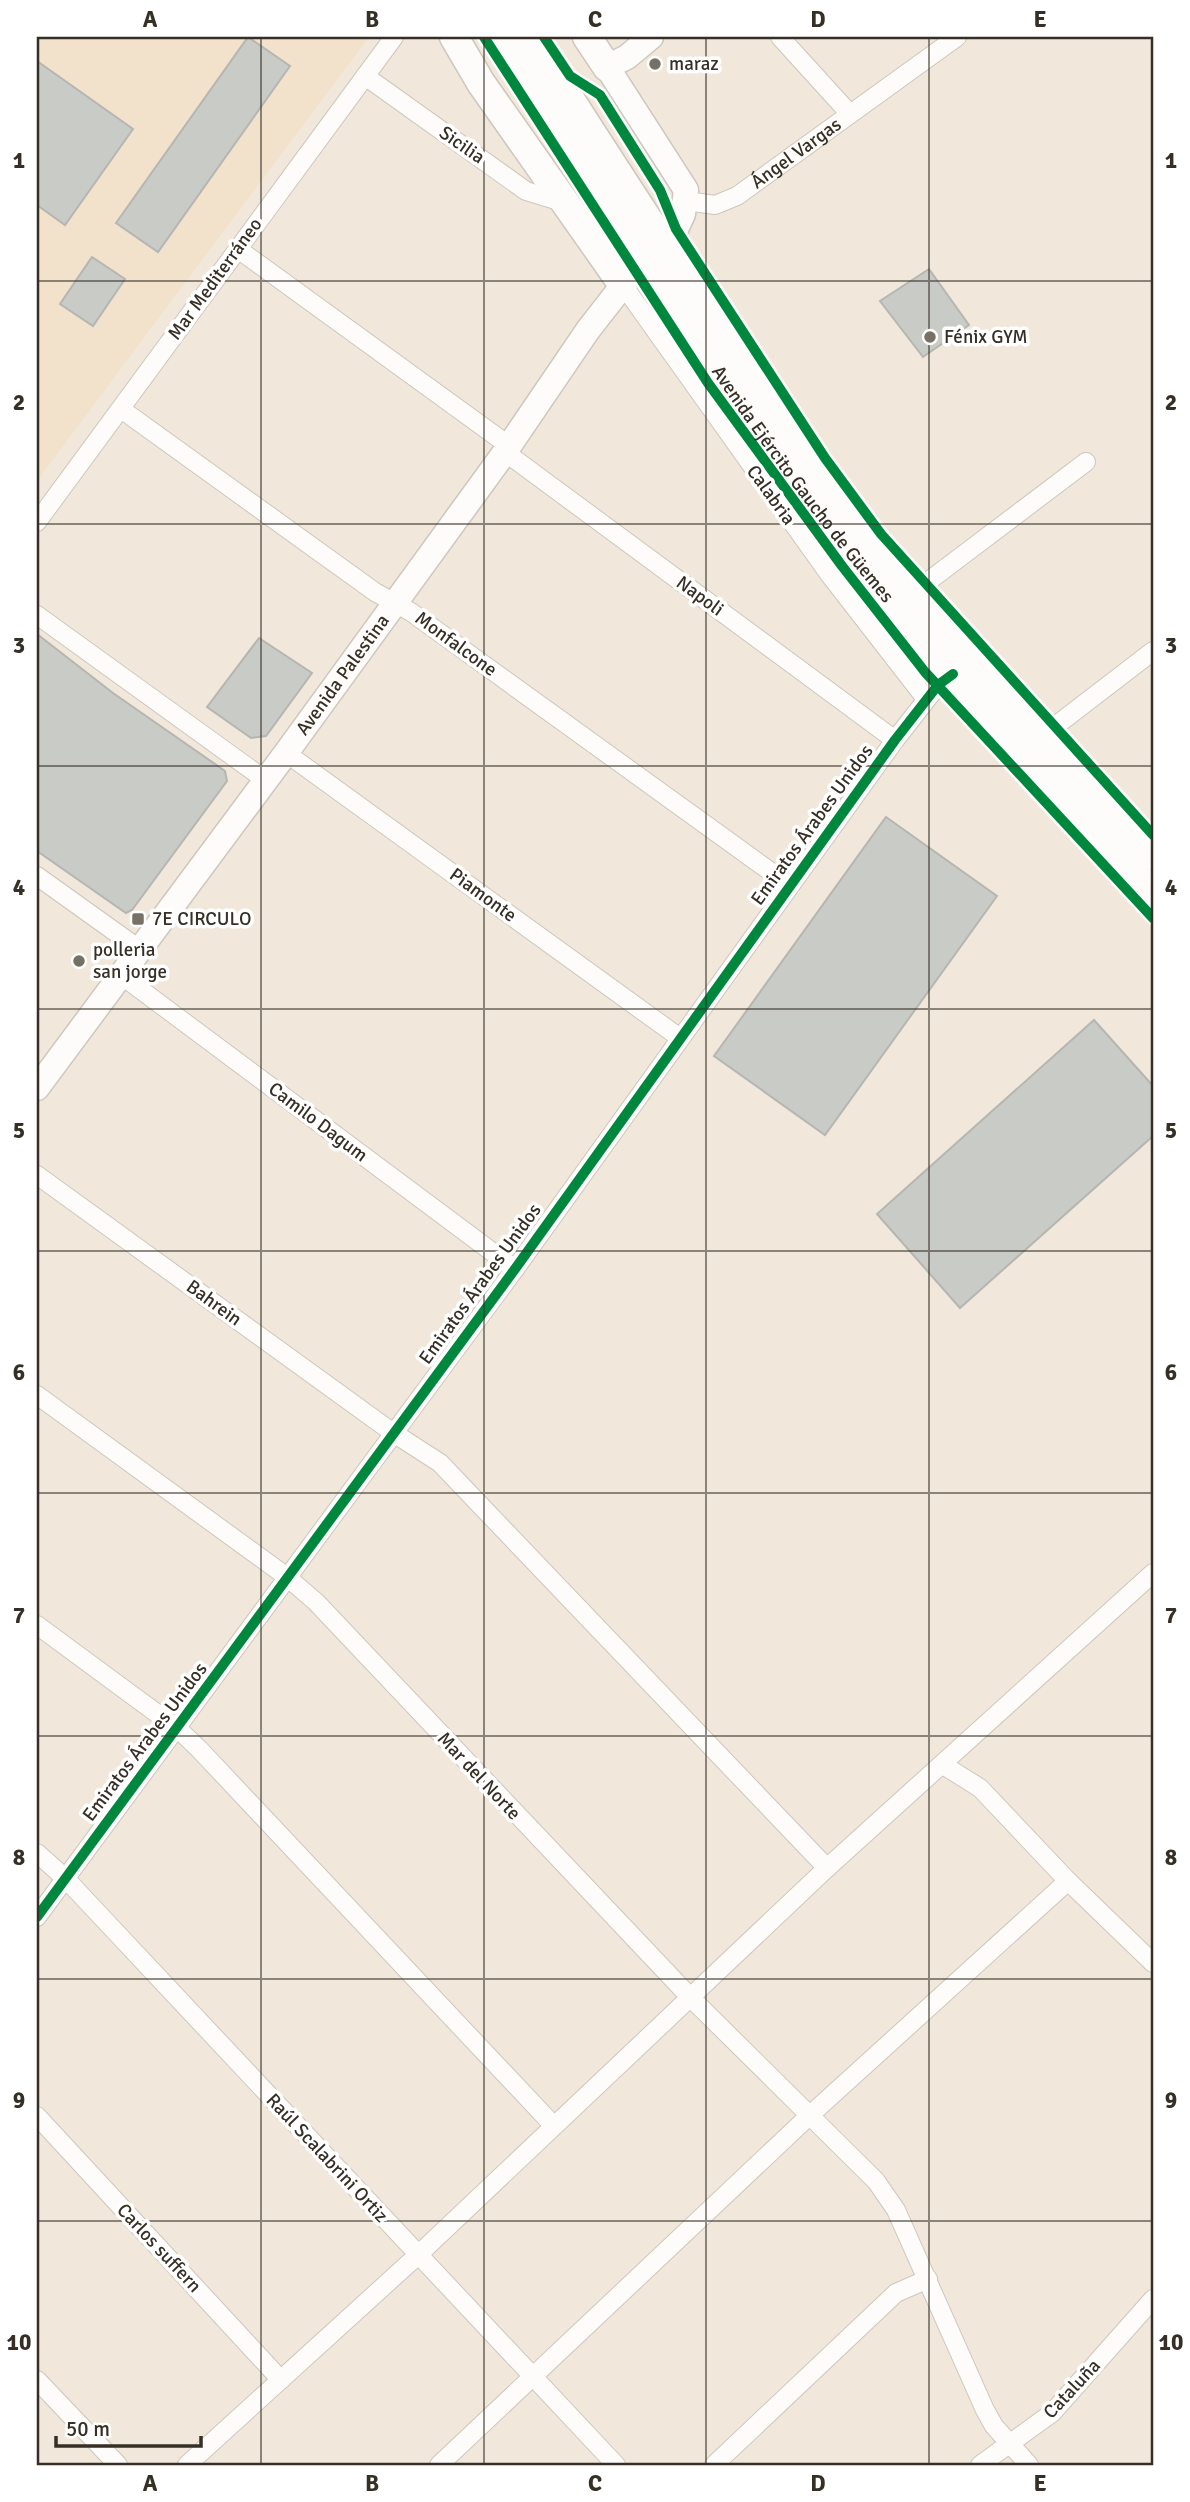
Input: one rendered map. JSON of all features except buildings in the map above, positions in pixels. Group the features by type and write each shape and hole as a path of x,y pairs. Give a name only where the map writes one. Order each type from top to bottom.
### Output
{"main road":[{"path":"454,37 481,83 623,285"},
{"name":"Avenida Ejército Gaucho de Güemes","path":"502,37 654,249 914,592 1041,737 1153,856"},
{"name":"Avenida Ejército Gaucho de Güemes","path":"530,37 766,439 870,577 953,674 1153,893"},
{"path":"587,37 607,67"}],"street":[{"name":"Mar Mediterráneo","path":"37,523 394,37"},
{"path":"651,37 626,57 607,67 686,190 686,201 676,229 654,249"},
{"path":"780,37 850,114"},
{"name":"Ángel Vargas","path":"686,201 724,204 957,37"},
{"name":"Sicilia","path":"365,76 526,191 565,203"},
{"name":"Napoli","path":"238,249 895,740"},
{"name":"Avenida Palestina","path":"37,1088 264,779 286,753 623,285 654,249"},
{"name":"Calabria","path":"623,285 829,574 926,699"},
{"name":"Monfalcone","path":"121,409 374,592 395,600 789,885"},
{"path":"914,592 1086,461"},
{"path":"37,615 264,779"},
{"path":"1041,737 1153,651"},
{"name":"Emiratos Árabes Unidos","path":"37,1917 178,1729 392,1432 515,1269 895,740 937,685 953,674"},
{"name":"Piamonte","path":"286,753 680,1038"},
{"path":"37,876 139,949"},
{"name":"Camilo Dagum","path":"121,975 515,1269"},
{"name":"Bahrein","path":"37,1175 392,1432 440,1463 463,1484 827,1868"},
{"name":"Mar del Norte","path":"37,1395 287,1577 345,1632 690,1997 888,2196 928,2278 985,2410 1028,2465"},
{"path":"187,2465 418,2255 827,1868 1153,1573"},
{"path":"37,1625 178,1729 553,2125"},
{"path":"943,1765 981,1788 1068,1881 1153,1963"},
{"name":"Raúl Scalabrini Ortiz","path":"37,1853 65,1878 616,2465"},
{"path":"439,2465 809,2116 1068,1881"},
{"name":"Carlos suffern","path":"37,2116 281,2380"},
{"path":"714,2465 896,2292 928,2278"},
{"name":"Cataluña","path":"980,2465 1008,2442 1030,2431 1052,2413 1153,2299"},
{"path":"37,2380 118,2465"}],"shaded area":[{"path":"37,37 369,37 37,481"}],"cycle path":[{"path":"484,37 708,383 842,566 925,672 1153,918"},
{"path":"544,37 570,76 600,95 660,190 676,229 825,458 881,534 1153,835"},
{"path":"37,1917 515,1269 895,740 938,685 953,674"}],"place":[{"name":"maraz","path":"655,64"},
{"name":"Fénix GYM","path":"930,337"},
{"name":"7E CIRCULO","path":"138,919"},
{"name":"polleria san jorge","path":"79,961"}]}
